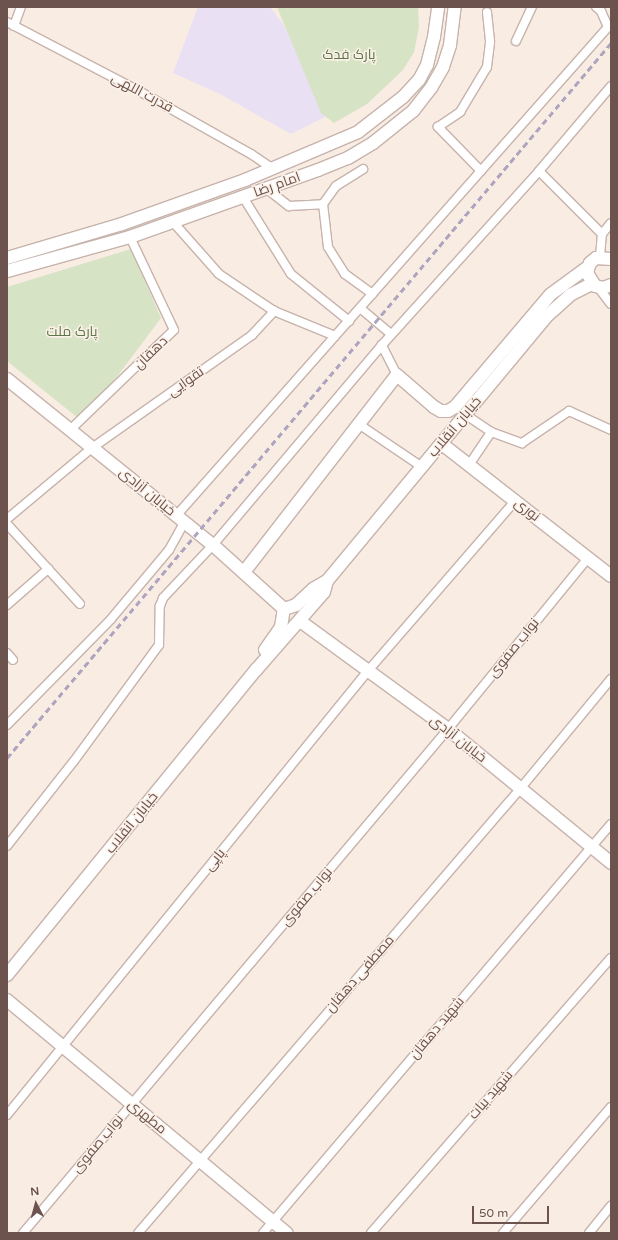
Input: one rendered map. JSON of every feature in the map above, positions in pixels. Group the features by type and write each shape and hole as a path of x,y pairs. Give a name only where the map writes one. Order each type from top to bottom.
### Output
{"main road":[{"name":"امام رضا","path":"13,257 122,224 273,169 358,132 404,97 419,80 426,65 438,7"},
{"name":"امام رضا","path":"13,270 130,237 267,189 348,158 395,128 413,111 444,67 450,45 455,7"},
{"name":"خیابان انقلاب","path":"397,375 440,411 455,407 551,294 588,267 592,260 606,257"},
{"path":"588,267 588,279 595,285"},
{"name":"خیابان انقلاب","path":"256,670 266,648 281,627 284,609 296,605 313,589 327,581 548,315 570,295 595,285 611,285"},
{"path":"244,572 360,425 397,375"},
{"name":"خیابان آزادی","path":"7,379 213,545 284,609"},
{"name":"نوری","path":"442,444 611,576"},
{"name":"خیابان انقلاب","path":"7,975 256,670 324,592 327,581"},
{"name":"خیابان آزادی","path":"300,621 367,672 448,729 611,863"},
{"name":"مطهری","path":"7,1000 287,1233"}],"street":[{"path":"11,24 21,7"},
{"path":"516,41 532,7"},
{"path":"7,725 125,602 169,550 180,519 335,336 608,27 601,11 596,7"},
{"path":"481,171 438,128 460,112 487,67 490,41 487,12"},
{"name":"قدرت اللهی","path":"11,24 139,91 251,154 273,169"},
{"path":"7,846 74,761 158,646 160,606 163,598 213,545 391,334 539,171 611,86"},
{"path":"363,169 336,186 323,204 328,247 345,274 373,294"},
{"path":"539,171 602,234 606,257"},
{"path":"267,189 289,206 323,204"},
{"path":"243,197 291,274 349,321"},
{"path":"172,222 219,274 274,311 335,336"},
{"path":"602,234 611,224"},
{"name":"دهقان","path":"70,430 174,330 130,237"},
{"path":"595,285 611,304"},
{"path":"360,308 391,334"},
{"name":"تقوایی","path":"7,519 92,448 252,335 274,311"},
{"path":"382,345 397,375"},
{"path":"466,415 491,432 522,443 569,411 611,430"},
{"path":"360,425 422,467"},
{"path":"469,465 491,432"},
{"name":"پاپی","path":"64,1047 367,672 515,501"},
{"path":"7,524 80,604"},
{"name":"نواب صفوی","path":"22,1233 448,729 588,558"},
{"path":"7,605 48,569"},
{"path":"7,653 13,660"},
{"name":"مصطفی دهقان","path":"138,1233 520,789 611,679"},
{"name":"شهید دهقان","path":"262,1233 611,824"},
{"name":"شهید بیات","path":"371,1233 611,958"},
{"path":"7,1115 64,1047"},
{"path":"503,1233 611,1107"},
{"path":"589,1233 611,1206"}],"shaded area":[{"path":"198,7 270,7 283,24 333,113 291,134 220,94 173,73"}],"green space":[{"name":"پارک فدک","path":"277,7 418,7 419,27 414,52 403,70 367,104 334,123 321,113"},
{"name":"پارک ملت","path":"131,249 161,318 83,422 7,361 7,287"}],"railway":[{"path":"7,758 611,43"}]}
